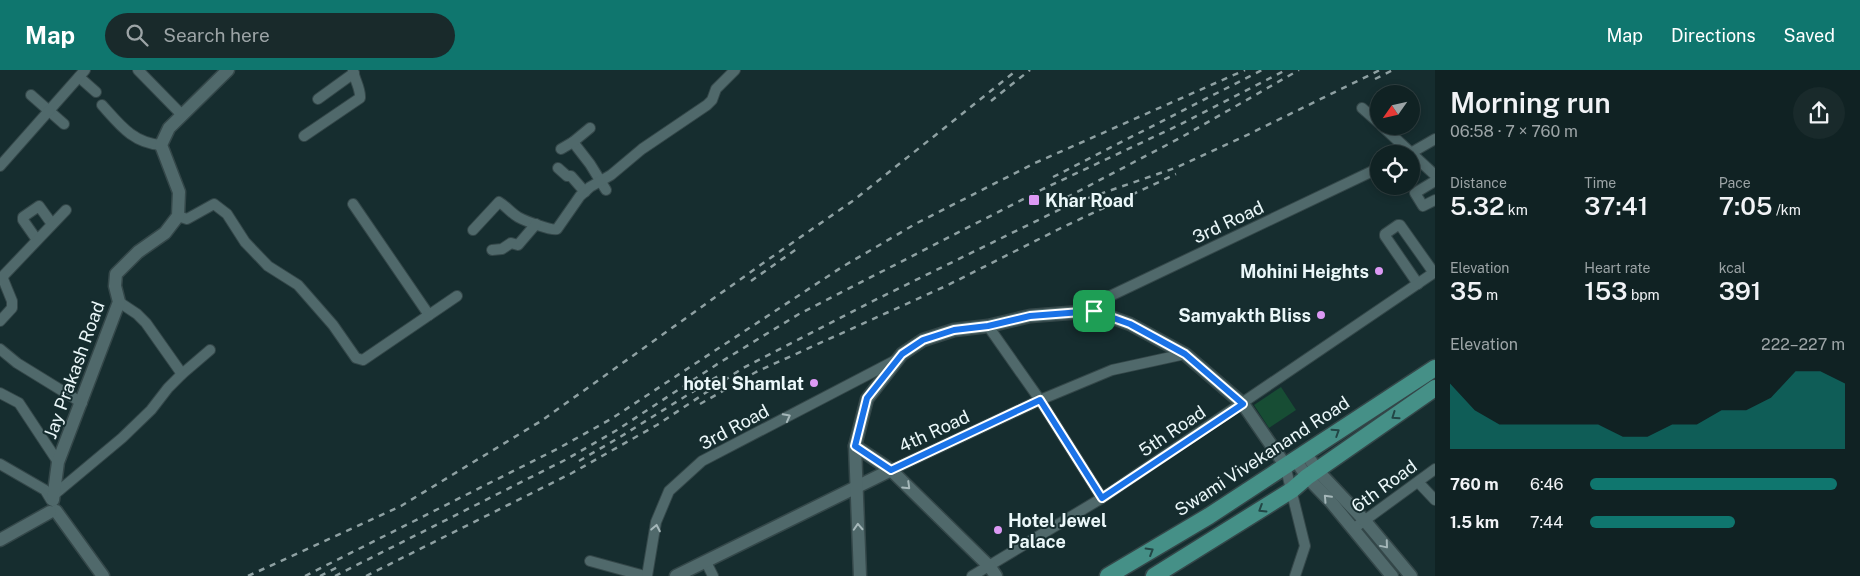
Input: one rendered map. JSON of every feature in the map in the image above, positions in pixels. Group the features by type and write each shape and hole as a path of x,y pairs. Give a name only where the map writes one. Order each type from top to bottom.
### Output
{"main road":[{"name":"Swami Vivekanand Road","path":"1108,576 1209,516 1295,459 1433,374"},
{"path":"1154,576 1292,490 1312,473 1435,388"}],"street":[{"path":"228,70 169,128 161,145 179,192 178,216 187,219 214,204 227,214 245,242 268,266 298,285 333,325 359,360 363,360 457,296"},
{"path":"473,230 497,202 500,202 517,217 550,230 557,229 585,192 603,185 642,149 708,105 716,89 735,70"},
{"path":"145,72 182,115"},
{"path":"304,136 360,98 361,95 353,72 318,99"},
{"path":"0,166 82,73 96,92"},
{"path":"31,95 64,124"},
{"path":"102,105 126,132 148,144 161,145"},
{"path":"1362,108 1370,115"},
{"path":"561,149 590,128"},
{"path":"1391,135 1402,145"},
{"path":"1420,147 1435,139"},
{"path":"573,142 603,185"},
{"path":"1420,162 1435,175"},
{"path":"558,168 567,176 571,176 585,192"},
{"name":"3rd Road","path":"1094,311 1108,298 1370,172"},
{"path":"1435,181 1415,193 1423,206 1435,200"},
{"path":"353,204 429,315"},
{"path":"37,240 23,220 23,217 39,206 52,224"},
{"path":"0,321 12,308 12,301 3,279 4,276 66,210"},
{"name":"Jay Prakash Road","path":"52,504 58,462 119,302 115,286 116,274 138,252 165,233 178,216"},
{"path":"492,250 502,248 511,243 518,246 536,224"},
{"path":"1418,284 1384,236 1398,225 1400,225 1434,273"},
{"name":"5th Road","path":"972,576 993,571 1243,404 1434,273"},
{"path":"119,302 137,314 146,323 182,374"},
{"path":"860,576 855,446 867,398 902,354 923,340 954,330 988,326 1030,316 1094,311 1130,324 1185,354 1243,404 1295,459 1365,521 1411,576"},
{"path":"988,326 1040,400 1102,498"},
{"path":"0,349 17,363 82,403"},
{"path":"0,540 52,504 152,410 168,388 210,350"},
{"name":"4th Road","path":"676,576 856,489 891,470 1040,400 1112,370 1185,354"},
{"name":"3rd Road","path":"646,576 656,522 669,491 702,462 898,359"},
{"path":"0,392 19,403 58,462"},
{"path":"855,446 891,470 993,571"},
{"path":"1295,459 1292,490 1304,546 1295,576"},
{"path":"0,464 45,490 52,504 103,576"},
{"name":"6th Road","path":"1353,529 1435,469"},
{"path":"1312,473 1331,502 1392,576"},
{"path":"1418,482 1435,500"},
{"path":"0,532 33,516 52,504"},
{"path":"590,560 646,576"},
{"path":"706,562 713,576"}],"green space":[{"path":"1281,387 1296,410 1269,428 1254,405"}],"railway":[{"path":"248,576 401,506 541,421 854,200 1017,70"},
{"path":"991,101 1030,70"},
{"path":"305,576 559,448 611,419 842,267 917,223 1035,163 1245,70"},
{"path":"1053,177 1262,70"},
{"path":"335,576 565,460 617,430 719,363 799,314 1043,189 1177,126 1286,70"},
{"path":"1056,203 1180,138 1299,70"},
{"path":"366,576 572,473 657,425 743,368 871,302 1071,204 1175,168 1380,70"},
{"path":"1375,79 1393,70"},
{"path":"700,404 756,372 946,286 1061,228 1176,174"},
{"path":"751,281 798,248"},
{"path":"579,461 718,376"},
{"path":"320,576 340,566"}],"place":[{"name":"Khar Road","path":"1034,200"},
{"name":"Mohini Heights","path":"1379,271"},
{"name":"Samyakth Bliss","path":"1321,315"},
{"name":"hotel Shamlat","path":"814,383"},
{"name":"Hotel Jewel Palace","path":"998,530"}],"route":[{"path":"1094,311 1130,324 1185,354 1243,404 1102,498 1040,400 891,470 855,446 867,398 902,354 923,340 954,330 988,326 1030,316 1094,311"}]}
